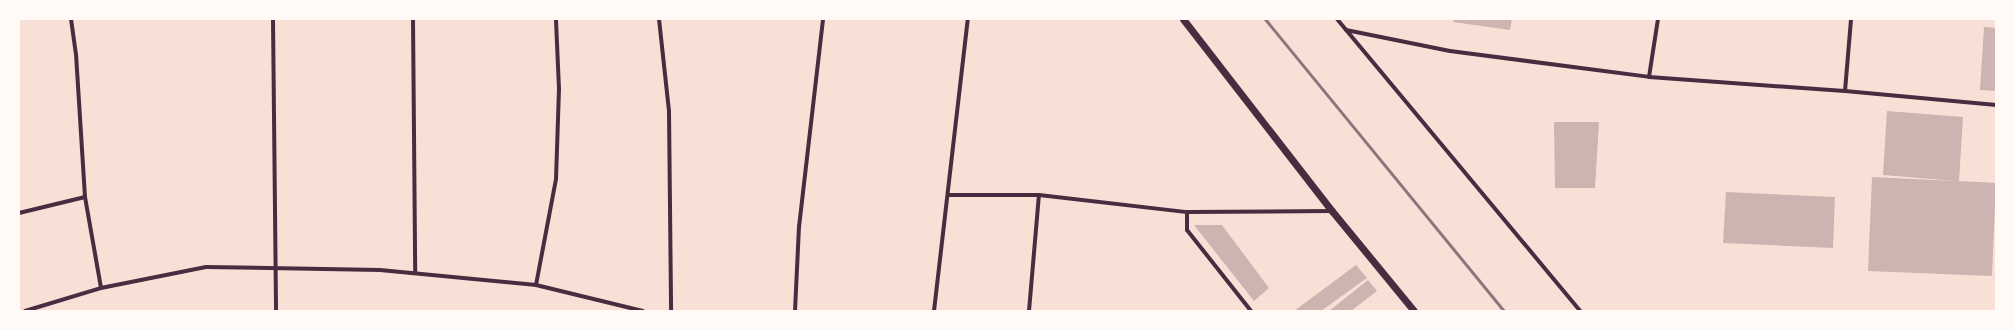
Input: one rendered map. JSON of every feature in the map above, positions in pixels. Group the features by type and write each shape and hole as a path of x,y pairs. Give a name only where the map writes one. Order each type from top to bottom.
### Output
{"street":[{"path":"70,19 76,54 85,197 101,288"},
{"path":"272,19 278,268 276,311"},
{"path":"413,19 415,273"},
{"path":"536,285 556,179 559,89 556,19"},
{"path":"659,19 669,111 672,311"},
{"path":"795,311 799,227 823,19"},
{"path":"934,311 968,19"},
{"path":"1183,19 1332,211 1414,311"},
{"path":"1337,19 1580,311"},
{"path":"1649,77 1658,19"},
{"path":"1845,91 1851,19"},
{"path":"1346,30 1450,51 1649,77 1845,91 1996,105"},
{"path":"948,195 1039,195 1187,212 1332,211"},
{"path":"1029,311 1039,195"},
{"path":"19,213 85,197"},
{"path":"1187,212 1187,230 1251,311"},
{"path":"25,311 101,288 206,267 380,270 536,285 643,311"}],"building":[{"path":"1454,19 1512,19 1510,30 1453,22"},
{"path":"1984,27 1996,28 1996,91 1980,90"},
{"path":"1887,111 1963,117 1959,181 1996,183 1992,276 1868,271 1872,177 1956,181 1883,175"},
{"path":"1554,122 1599,122 1595,188 1555,188"},
{"path":"1726,192 1835,197 1833,248 1723,243"},
{"path":"1194,225 1222,225 1269,288 1254,301"},
{"path":"1356,265 1367,278 1321,311 1294,311"},
{"path":"1368,280 1377,291 1351,311 1329,311"}],"railway":[{"path":"1265,19 1504,311"}]}
